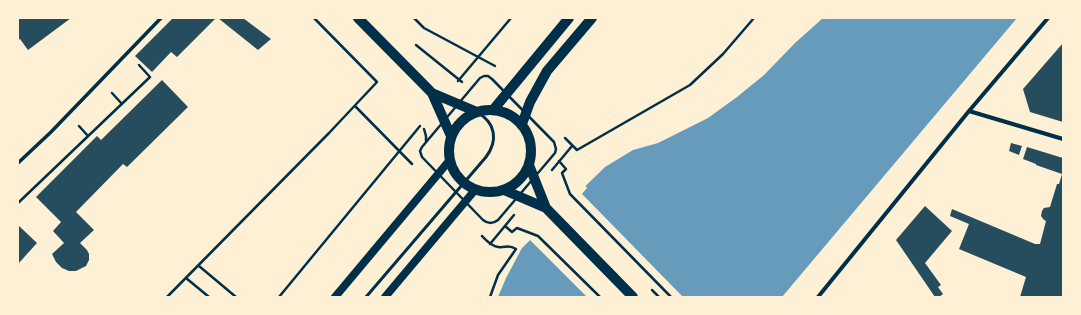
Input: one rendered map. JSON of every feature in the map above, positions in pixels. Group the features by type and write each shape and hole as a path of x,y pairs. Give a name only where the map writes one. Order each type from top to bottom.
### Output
{"main road":[{"path":"358,18 432,93 452,136"},
{"path":"493,110 569,18"},
{"path":"522,124 530,102 547,71 592,18"},
{"path":"432,93 477,112"},
{"path":"493,110 502,111 509,114 522,124 530,138 532,154 524,175 513,186 498,192 482,192 463,183 457,176 452,169 448,146 458,124 464,118 477,112 493,110"},
{"path":"335,297 450,161"},
{"path":"529,165 546,208"},
{"path":"385,297 475,190"},
{"path":"504,190 546,208 634,297"}],"street":[{"path":"18,164 161,18"},
{"path":"818,297 969,111 1048,18"},
{"path":"969,111 1063,139"}],"lane":[{"path":"366,297 491,150 493,132 490,124 477,112"}],"path":[{"path":"167,297 199,266 377,82 314,18"},
{"path":"414,18 424,28 495,66"},
{"path":"456,83 460,81 511,18"},
{"path":"565,138 577,150 690,85 723,54 754,18"},
{"path":"412,42 467,85 473,85 485,76 491,77 492,79"},
{"path":"18,203 150,77"},
{"path":"116,98 122,104"},
{"path":"355,106 412,164"},
{"path":"279,297 420,126"},
{"path":"80,128 88,136"},
{"path":"422,157 420,151 426,138 425,133"},
{"path":"554,142 556,149 554,154"},
{"path":"550,172 572,146"},
{"path":"559,161 566,169 562,174 570,194 671,297"},
{"path":"490,244 515,213"},
{"path":"479,216 488,223 494,223 498,220"},
{"path":"505,226 512,232 517,228 538,236 600,297"},
{"path":"482,236 490,244 496,247 511,246 516,249 498,275 490,297"},
{"path":"199,266 236,297"},
{"path":"186,278 209,297"}],"water":[{"path":"823,18 1017,18 782,297 498,297 522,248 605,167 633,150 658,143 708,118 764,75 795,43"}],"pier":[{"path":"584,184 587,188 582,194 683,297 587,297 528,238"}],"building":[{"path":"18,18 71,18 28,50 20,39 18,40"},
{"path":"173,18 216,18 177,57 171,52 152,72 135,56"},
{"path":"218,18 243,18 271,39 258,50"},
{"path":"1063,43 1063,122 1030,112 1023,89"},
{"path":"162,80 188,107 127,167 123,164 76,212 94,230 80,243 87,250 89,260 86,266 76,271 69,271 62,268 56,262 52,254 64,243 53,231 61,222 36,197 97,136 101,140"},
{"path":"1011,143 1022,146 1019,155 1009,151"},
{"path":"1027,147 1063,158 1062,297 1020,297 1026,277 959,249 969,224 950,216 952,209 1035,244 1040,244 1046,221 1041,216 1042,211 1044,208 1050,207 1057,184 1059,184 1062,174 1023,159"},
{"path":"925,206 952,231 925,263 941,285 938,287 943,294 939,297 935,297 896,240"},
{"path":"18,225 37,243 18,264"}]}
